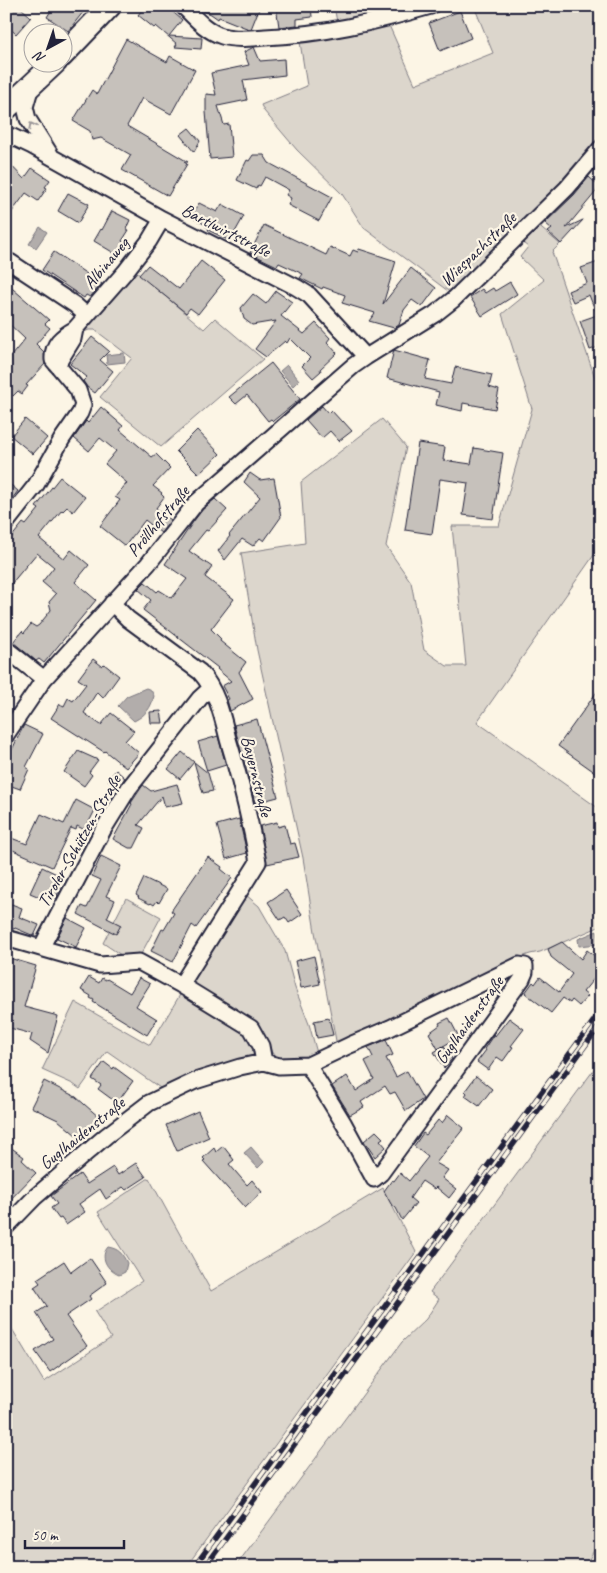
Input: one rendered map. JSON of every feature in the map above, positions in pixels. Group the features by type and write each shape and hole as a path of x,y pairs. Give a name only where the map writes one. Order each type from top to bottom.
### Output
{"main road":[{"path":"72,46 110,6"},
{"path":"6,109 46,72"}],"street":[{"path":"183,6 207,29 223,36 242,38 291,36 333,30 431,6"},
{"name":"Bartlwirtstraße","path":"27,90 30,93 25,107 28,119 53,158"},
{"name":"Bartlwirtstraße","path":"6,136 13,137 32,146 162,219 296,287 309,295 366,357"},
{"name":"Wiespachstraße","path":"366,357 409,332 454,299 567,188 601,148"},
{"name":"Albinaweg","path":"6,523 36,485 83,405 78,390 57,365 73,339 75,328 125,272 149,241 162,219"},
{"path":"6,262 10,262 20,268 75,305 86,315"},
{"name":"Pröllhofstraße","path":"6,735 44,679 148,564 196,503 366,357"},
{"name":"Bayernstraße","path":"112,603 128,619 200,672 206,679 218,703 242,787 258,862 181,985"},
{"path":"6,649 44,679"},
{"name":"Tiroler-Schützen-Straße","path":"41,948 103,830 129,788 200,698 211,688"},
{"path":"6,938 100,965 139,962 181,985 251,1028 261,1046 264,1062"},
{"name":"Guglhaidenstraße","path":"6,1227 35,1197 79,1158 149,1103 195,1081 240,1067 264,1062 279,1066 308,1065 390,1028 519,965 525,966 522,979 381,1173 374,1179 308,1065"}],"shaded area":[{"path":"334,6 421,6 337,22"},
{"path":"474,6 601,6 601,139 560,188 452,294 364,228 342,194 297,150 261,105 307,86 300,42 388,23 415,84 493,53"},
{"path":"536,224 560,244 552,252 601,395 601,545 477,722 601,810 601,926 540,952 513,960 337,1046 303,858 257,650 241,553 305,543 301,482 382,419 406,447 386,546 411,582 424,650 447,666 466,666 452,526 499,526 532,409 502,314 544,280 520,257 528,247 519,240"},
{"path":"40,227 47,232 36,248 29,244"},
{"path":"134,270 204,329 215,318 263,359 161,447 100,397 132,358 95,330 84,332 96,314"},
{"path":"124,353 125,362 107,364 106,355"},
{"path":"287,365 299,380 293,386 280,371"},
{"path":"146,688 151,690 154,696 153,700 145,714 134,721 118,706 127,696"},
{"path":"246,895 259,906 285,951 295,988 309,1024 317,1053 312,1057 283,1061 272,1053 266,1038 259,1029 195,987 193,981 198,970"},
{"path":"126,898 161,917 140,956 124,957 103,943"},
{"path":"597,931 600,943 579,946 578,939"},
{"path":"181,993 247,1034 255,1048 253,1055 248,1061 163,1090 107,1051 80,1089 42,1070 75,1002 150,1045"},
{"path":"601,1060 601,1537 585,1567 235,1567 402,1342 426,1319 439,1299 430,1292"},
{"path":"251,1147 264,1162 258,1168 244,1153"},
{"path":"149,1178 211,1291 383,1188 416,1252 186,1567 6,1567 6,1319 44,1382 111,1338 95,1312 142,1281 98,1212"},
{"path":"108,1247 120,1252 127,1263 125,1272 119,1275 108,1267 104,1255"}],"building":[{"path":"6,6 19,6 31,17 27,22 22,22 22,27 16,34 6,25"},
{"path":"54,6 88,6 72,26 72,22 54,22 47,17"},
{"path":"145,6 166,6 182,20 169,36 202,38 201,49 175,47 177,44 156,26 154,28 138,15"},
{"path":"196,6 252,6 259,9 251,29 249,29 219,17 218,19"},
{"path":"276,6 311,6 312,17 297,19 297,25 279,27"},
{"path":"460,11 471,38 440,51 429,23"},
{"path":"126,39 167,62 170,56 195,70 171,114 142,98 127,126 188,162 184,162 187,164 168,196 122,170 131,155 101,138 92,140 90,131 73,121 92,90 97,94"},
{"path":"254,47 260,61 284,59 285,75 243,80 247,100 218,106 224,125 229,124 232,157 210,159 206,94 216,95 211,73 249,65 244,52"},
{"path":"189,128 200,141 194,152 180,135"},
{"path":"253,155 264,155 269,163 332,197 319,221 288,205 291,198 286,195 289,190 265,177 256,189 237,180 247,160 249,161"},
{"path":"6,160 24,179 32,168 50,180 38,201 26,193 6,220"},
{"path":"589,177 600,187 566,228 583,220 561,244 548,232 552,229 545,223 574,195"},
{"path":"68,193 89,204 78,223 58,211"},
{"path":"199,203 217,212 222,204 244,216 230,241 208,230 209,228 206,225 191,217"},
{"path":"112,211 130,220 126,229 129,230 122,241 126,244 119,256 94,241"},
{"path":"264,225 326,255 330,247 350,256 353,250 358,252 359,249 396,261 383,304 411,268 436,288 422,307 412,300 404,310 399,325 394,328 369,321 375,313 342,303 345,295 323,287 322,289 300,278 303,274 279,263 277,266 250,253"},
{"path":"54,252 102,284 90,297 86,295 84,298 42,270"},
{"path":"201,261 225,280 198,314 190,308 186,313 139,275 148,265 179,289"},
{"path":"601,261 601,346 590,350 580,321 597,315 589,295 573,302 568,291 587,283 581,268"},
{"path":"510,282 517,294 482,316 470,297 482,289 485,293 493,288 495,291"},
{"path":"6,283 49,320 45,324 50,328 36,344 44,352 45,364 26,385 28,386 22,394 18,391 13,396 6,391 6,352 11,356 25,339 6,321"},
{"path":"276,291 292,302 281,316 304,334 316,323 330,338 327,342 337,353 313,378 302,366 310,358 290,338 287,343 285,341 266,357 255,349 276,321 252,325 244,319 241,308 253,294 266,304"},
{"path":"92,337 109,351 100,360 113,371 95,393 83,381 87,377 70,364"},
{"path":"394,350 430,360 425,379 451,384 455,367 492,375 489,387 499,390 495,409 463,403 462,411 436,405 439,392 387,378"},
{"path":"271,363 300,399 273,421 271,419 268,421 247,395 236,404 229,397"},
{"path":"322,406 328,413 331,410 352,431 339,441 330,431 322,438 306,420"},
{"path":"101,407 123,426 120,430 152,457 156,454 170,468 153,486 164,497 156,508 171,520 161,533 145,520 125,546 100,526 120,500 115,497 127,483 105,464 116,451 100,438 89,451 74,438 86,421 88,423"},
{"path":"25,419 47,438 33,454 11,436"},
{"path":"197,430 220,454 199,474 176,451"},
{"path":"418,443 445,447 443,460 471,464 474,448 503,453 493,519 463,515 468,483 440,479 432,534 405,530"},
{"path":"250,473 260,480 274,478 281,517 264,541 260,538 253,546 242,539 225,560 218,551 260,497 244,482"},
{"path":"60,477 85,497 73,512 67,507 62,510 39,538 64,559 71,550 89,565 75,582 96,600 44,663 39,659 36,661 13,642 31,624 36,627 39,625 51,610 49,602 56,594 42,582 54,567 37,553 6,590 6,544 23,523 26,525 39,509 36,507"},
{"path":"6,481 18,491 6,507"},
{"path":"215,499 227,510 208,531 206,530 189,551 212,567 205,577 234,599 211,629 221,639 220,641 246,662 239,672 253,699 230,711 227,700 229,699 222,686 231,681 218,668 143,610 151,600 138,589 145,582 157,592 159,590 172,598 187,579 165,564 203,509"},
{"path":"93,659 102,666 104,664 119,676 103,698 97,692 84,713 101,725 111,713 134,731 125,741 139,753 126,768 105,751 51,718 60,704 64,706 68,698 73,701 86,684 78,679"},
{"path":"601,686 601,766 596,773 558,746"},
{"path":"161,711 163,723 151,723 150,712"},
{"path":"257,719 278,797 255,803 234,725"},
{"path":"24,725 43,734 26,767 29,769 20,789 6,784 6,762"},
{"path":"218,736 226,765 207,771 198,742"},
{"path":"78,751 98,760 89,772 92,775 84,786 64,772"},
{"path":"182,752 194,762 180,779 168,769"},
{"path":"194,762 208,773 213,791 203,793"},
{"path":"116,770 125,778 118,788 108,780"},
{"path":"177,784 183,803 165,807 162,796 138,825 144,828 134,848 129,848 113,839 131,803 143,785 151,791"},
{"path":"76,800 95,810 85,830 77,826 76,830 71,828 52,867 6,847 6,836 27,844 41,814 64,824"},
{"path":"239,819 247,853 226,859 217,825"},
{"path":"277,822 278,827 285,825 290,844 295,843 299,857 267,864 260,826"},
{"path":"101,856 121,866 106,896 115,900 107,918 121,925 116,934 78,914 82,906 87,908 101,880 92,876"},
{"path":"208,857 222,867 221,869 232,878 196,928 192,925 173,962 151,951 162,929 164,930 174,913 171,911"},
{"path":"42,867 63,877 56,898 44,892 42,898 30,893"},
{"path":"144,878 167,889 159,903 157,901 154,905 150,904 136,895"},
{"path":"286,890 302,914 289,923 285,917 280,920 268,902"},
{"path":"6,902 22,908 19,917 39,925 34,936 6,926"},
{"path":"67,918 86,928 76,947 57,938"},
{"path":"562,942 581,959 587,950 601,961 601,970 583,992 588,996 579,1006 572,1000 570,1003 563,998 551,1013 525,993 533,982 535,984 540,977 559,992 572,974 551,957 548,949"},
{"path":"314,956 320,984 301,988 295,961"},
{"path":"6,957 36,966 24,1007 58,1016 48,1053 30,1041 32,1034 6,1027"},
{"path":"89,977 99,983 102,978 107,979 130,993 139,978 150,984 136,1006 157,1019 147,1035 93,1002 94,1000 90,998 91,996 81,990"},
{"path":"329,1018 333,1035 317,1038 314,1021"},
{"path":"449,1018 459,1037 438,1049 429,1033 440,1025 439,1023"},
{"path":"509,1018 524,1029 511,1046 513,1047 503,1061 497,1057 488,1070 477,1062 494,1034 495,1036"},
{"path":"386,1040 393,1055 386,1058 396,1077 407,1071 423,1099 406,1111 395,1092 390,1094 385,1086 361,1102 364,1107 350,1115 332,1086 347,1076 356,1091 374,1079 365,1061 373,1057 368,1047"},
{"path":"444,1046 452,1059 444,1068 434,1052"},
{"path":"104,1062 133,1081 117,1103 98,1089 101,1085 92,1079"},
{"path":"476,1076 492,1089 479,1106 465,1096 467,1093 465,1091"},
{"path":"44,1081 76,1097 100,1118 82,1140 58,1120 31,1107"},
{"path":"198,1111 209,1137 177,1151 166,1125"},
{"path":"448,1115 464,1128 436,1163 448,1170 442,1178 456,1189 449,1198 436,1187 434,1189 422,1181 410,1198 416,1203 402,1220 384,1191 400,1173 409,1181 428,1157 414,1146 423,1133 426,1135 438,1120 442,1123"},
{"path":"376,1131 383,1138 380,1140 386,1147 375,1157 364,1141"},
{"path":"6,1144 24,1157 22,1160 36,1173 6,1204"},
{"path":"223,1146 234,1160 229,1164 247,1185 252,1180 262,1192 245,1208 203,1161 205,1160 203,1158 214,1148 216,1152"},
{"path":"136,1163 146,1177 126,1190 123,1187 106,1199 100,1189 79,1204 85,1212 66,1225 51,1208 57,1204 51,1196 80,1174 87,1184 113,1167 118,1175"},
{"path":"90,1258 107,1283 89,1296 91,1299 66,1316 87,1346 50,1372 35,1351 53,1339 36,1313 47,1306 34,1287 40,1283 37,1279 64,1261 71,1272"}],"railway":[{"path":"194,1567 601,1011"},
{"path":"205,1567 601,1024"}]}
